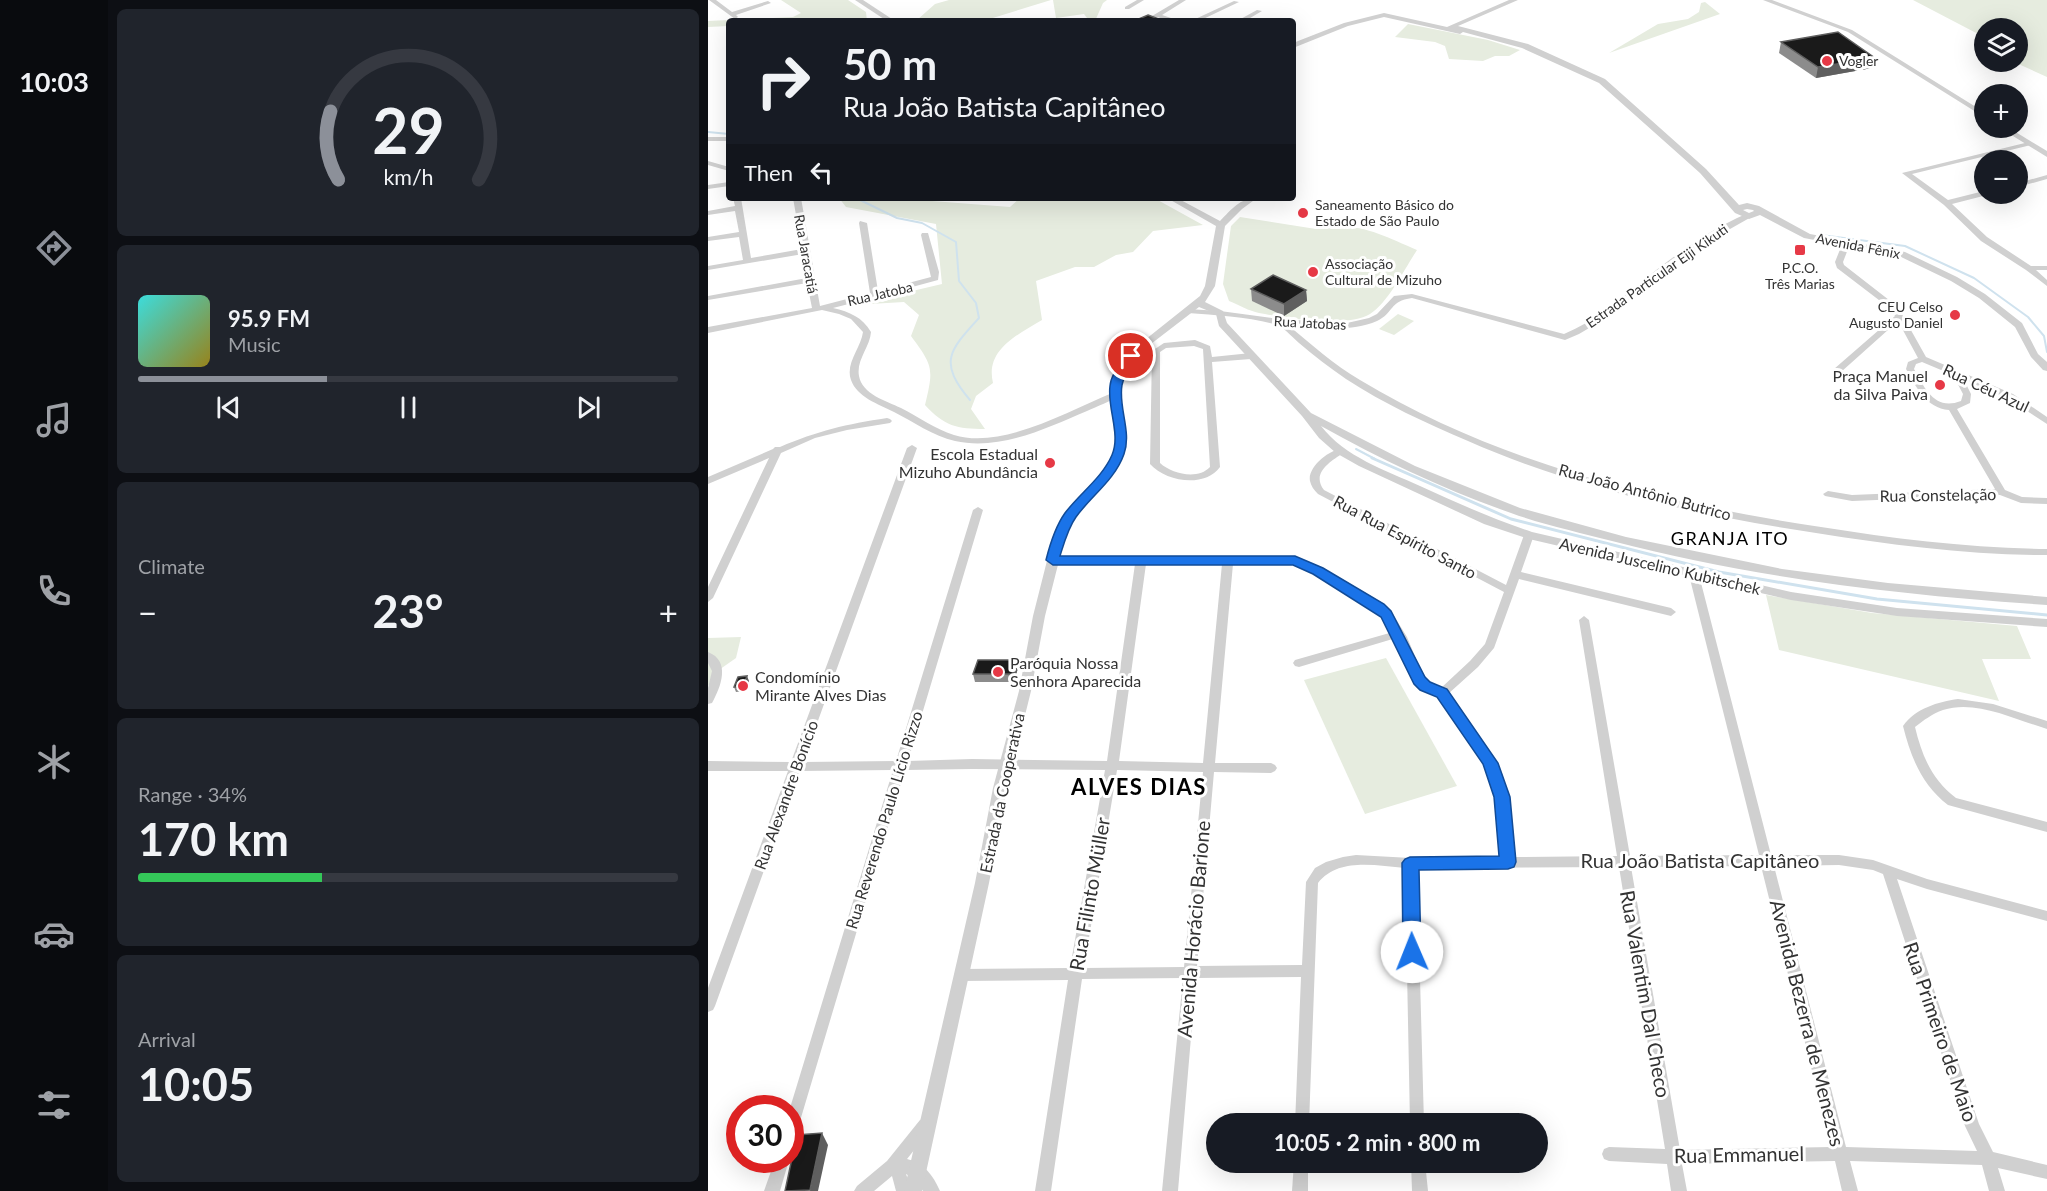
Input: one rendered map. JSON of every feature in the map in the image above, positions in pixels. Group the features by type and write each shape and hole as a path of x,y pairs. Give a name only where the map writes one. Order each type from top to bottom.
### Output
{"street":[{"path":"713,0 733,16 768,3"},
{"path":"858,0 887,18"},
{"path":"1127,9 1141,0"},
{"path":"1159,18 1153,17 1183,0"},
{"path":"1449,28 1515,0"},
{"path":"1766,0 1850,31 1974,109"},
{"path":"1201,18 1236,2"},
{"path":"1246,18 1259,11"},
{"name":"Estrada Particular Eiji Kikuti","path":"1296,43 1346,24 1376,16 1393,15 1525,46 1602,81 1719,187 1738,209 1743,206 1754,212"},
{"path":"2020,138 2047,155"},
{"path":"708,139 726,139"},
{"path":"2029,144 1906,172 1947,203 1984,239 2029,268 2047,284"},
{"path":"708,163 726,167"},
{"path":"2028,182 2047,177"},
{"path":"708,187 726,184"},
{"name":"Estrada Particular Eiji Kikuti","path":"1719,187 1754,212"},
{"path":"1947,203 1974,196"},
{"path":"738,201 747,261"},
{"name":"Rua Jaracatiá","path":"798,201 810,280 819,308"},
{"path":"1177,201 1221,225"},
{"path":"1199,303 1210,286 1221,225 1248,201"},
{"path":"708,213 739,208"},
{"name":"Estrada Particular Eiji Kikuti","path":"1393,302 1402,296 1412,296 1565,337 1615,308 1651,278 1722,230 1754,212"},
{"name":"Avenida Fênix","path":"1754,212 1772,218 1807,236 1902,254 1972,290 2019,325 2034,355 2046,367"},
{"path":"863,223 875,296"},
{"path":"708,239 743,234"},
{"name":"Rua Jatoba","path":"708,330 875,296 926,283 935,276 925,235"},
{"path":"1846,244 1839,262 1840,266 1892,305 1923,358 1912,362 1910,366 1923,393 1935,403 1951,406 1962,404 1967,399 1956,373"},
{"path":"708,268 806,251"},
{"path":"2029,268 2047,268"},
{"path":"708,298 810,280"},
{"name":"Rua Jatobas","path":"1188,311 1336,326 1360,324 1380,316 1393,302"},
{"name":"Rua Jatobas","path":"1199,303 1220,313"},
{"name":"Estrada da Cooperativa","path":"913,1191 1058,541 1070,516 1104,477 1118,455 1120,442 1115,395 1118,377 1131,356 1199,303"},
{"path":"819,308 838,310 852,316 867,332 853,370 856,383 862,390 890,407 954,438 982,441 1011,436 1115,395"},
{"name":"Avenida Juscelino Kubitschek","path":"1220,313 1222,324 1306,414 1323,436 1340,451 1460,509 1529,535 1791,596 1897,612 2047,623"},
{"path":"1836,378 1837,371 1899,316"},
{"name":"Rua João Antônio Butrico","path":"1279,322 1356,382 1406,408 1500,451 1621,489 1706,510 1807,529 1930,545 2047,552"},
{"path":"1887,328 1904,325"},
{"path":"1202,344 1207,348 1207,360 1215,467 1213,472 1203,476 1174,474 1159,469 1155,465 1156,349 1164,346 1202,344"},
{"path":"1207,360 1251,356"},
{"name":"Rua Céu Azul","path":"1923,358 2010,396 2047,421"},
{"path":"1951,406 2001,492"},
{"name":"Avenida Juscelino Kubitschek","path":"1306,414 1361,443 1516,511 1646,546 1713,561 1861,586 2047,601"},
{"path":"708,481 778,449 828,431 887,421"},
{"path":"1340,451 1343,445 1349,442 1361,443"},
{"name":"Rua Alexandre Bonício","path":"708,1006 912,448"},
{"path":"708,598 778,449"},
{"name":"Rua Rua Espírito Santo","path":"1340,451 1321,465 1314,475 1313,483 1321,492 1508,590"},
{"name":"Rua Constelação","path":"1828,494 1852,498 2001,492 2022,500 2047,501"},
{"name":"Rua Reverendo Paulo Lício Rizzo","path":"801,1095 978,510"},
{"path":"1442,693 1474,664 1490,645 1529,535"},
{"path":"1053,560 1283,560 1306,565 1379,607 1387,614 1398,634 1419,680 1425,686 1442,693 1482,747 1497,778 1502,797 1508,862"},
{"name":"Avenida Horácio Barione","path":"1170,1191 1228,560"},
{"name":"Rua Filinto Müller","path":"1043,1191 1076,974 1112,766 1141,561"},
{"path":"708,575 721,570"},
{"path":"1514,574 1671,612"},
{"name":"Avenida Bezerra de Menezes","path":"1694,575 1850,1191"},
{"name":"Rua Valentim Dal Checo","path":"1584,620 1679,1191"},
{"path":"1299,663 1398,634"},
{"path":"708,656 718,670 715,685 708,700"},
{"path":"2047,725 1978,704 1960,702 1937,706 1920,715 1909,726 1916,756 1934,788 1941,795 1952,802 2047,827"},
{"path":"708,765 1271,768"},
{"name":"Rua João Batista Capitâneo","path":"1307,971 1312,882 1319,870 1332,863 1345,861 1410,863 1623,860 1849,861 1873,865 1927,884 2047,916"},
{"path":"1410,863 1417,1113"},
{"name":"Rua Primeiro de Maio","path":"1888,870 1972,1126 1988,1158 1997,1191"},
{"path":"961,975 1307,971 1302,1113"},
{"name":"Estrada da Cooperativa","path":"862,1191 894,1166 927,1123"},
{"name":"Rua Emmanuel","path":"1610,1154 1673,1157 1840,1154 1988,1158 2047,1172"},
{"path":"904,1191 894,1166 906,1165 919,1170 932,1191"},
{"path":"772,1191 778,1173"},
{"path":"1300,1191 1301,1173"},
{"path":"1419,1173 1420,1191"}],"shaded area":[{"path":"781,0 848,0 866,12 867,18 772,18 793,17 801,13"},
{"path":"949,0 1051,0 993,18 919,18 935,4"},
{"path":"1053,0 1107,0 1103,3 1096,18 1087,18 1084,14 1056,18"},
{"path":"1913,0 2047,0 2047,77 2028,68 2028,18 1974,18 1974,32"},
{"path":"1705,2 1720,14 1609,53 1658,24 1688,19 1699,12 1701,3"},
{"path":"726,20 726,26 708,27 708,21"},
{"path":"1408,24 1488,40 1520,50 1509,56 1495,56 1483,61 1449,59 1445,46 1435,42 1395,37"},
{"path":"841,201 932,201 1010,207 1017,201 1159,201 1203,225 1153,231 1133,252 1116,255 1094,267 1075,267 1036,281 1042,320 1013,338 998,353 992,371 993,383 976,396 971,409 985,429 952,425 938,418 925,405 930,383 930,368 924,354 911,336 919,315 904,302 853,305 942,284 936,224 846,207"},
{"name":"Associação Cultural de Mizuho","path":"1240,217 1316,229 1344,226 1368,230 1417,250 1383,302 1370,314 1360,318 1316,321 1259,313 1229,301 1223,284 1231,226"},
{"path":"1398,314 1414,321 1394,335 1379,329"},
{"path":"1766,595 1872,613 2017,626 2031,659 1982,659 1999,701 1779,650"},
{"path":"741,637 736,658 716,672 708,686 708,638"},
{"path":"1386,658 1457,786 1365,814 1304,680"}],"building":[{"path":"1838,32 1875,58 1818,67 1781,42"},
{"path":"1273,275 1306,290 1284,304 1251,289"},
{"path":"978,660 1016,660 1012,674 973,674"},
{"path":"747,676 743,687 734,687 738,677"},
{"path":"822,1133 810,1190 785,1191 789,1173 804,1173 804,1134"}],"waterway":[{"path":"708,132 726,134"},
{"path":"862,201 897,218 922,223 956,242 959,281 976,303 979,318 960,339 951,357 954,376 970,400"},
{"path":"1821,235 1905,246 1974,278 2028,317 2044,336 2047,352"},
{"path":"1356,449 1375,459"},
{"path":"1372,458 1511,519 1719,572 1877,599 2047,615"}],"place":[{"name":"Vogler","path":"1827,61"},
{"name":"Saneamento Básico do Estado de São Paulo","path":"1303,213"},
{"name":"P.C.O. Três Marias","path":"1800,250"},
{"name":"Associação Cultural de Mizuho","path":"1313,272"},
{"name":"CEU Celso Augusto Daniel","path":"1955,315"},
{"name":"Praça Manuel da Silva Paiva","path":"1940,385"},
{"name":"Escola Estadual Mizuho Abundância","path":"1050,463"},
{"name":"Paróquia Nossa Senhora Aparecida","path":"998,672"},
{"name":"Condomínio Mirante Alves Dias","path":"743,686"}],"district":[{"name":"GRANJA ITO","path":"1730,539"},
{"name":"ALVES DIAS","path":"1139,787"}],"route":[{"path":"1131,356 1123,367 1116,385 1120,442 1118,455 1104,477 1070,516 1058,541 1053,560 1066,562 1295,561 1318,571 1387,614 1419,680 1425,686 1442,693 1482,747 1491,763 1502,797 1508,862 1410,863 1412,952"}]}
